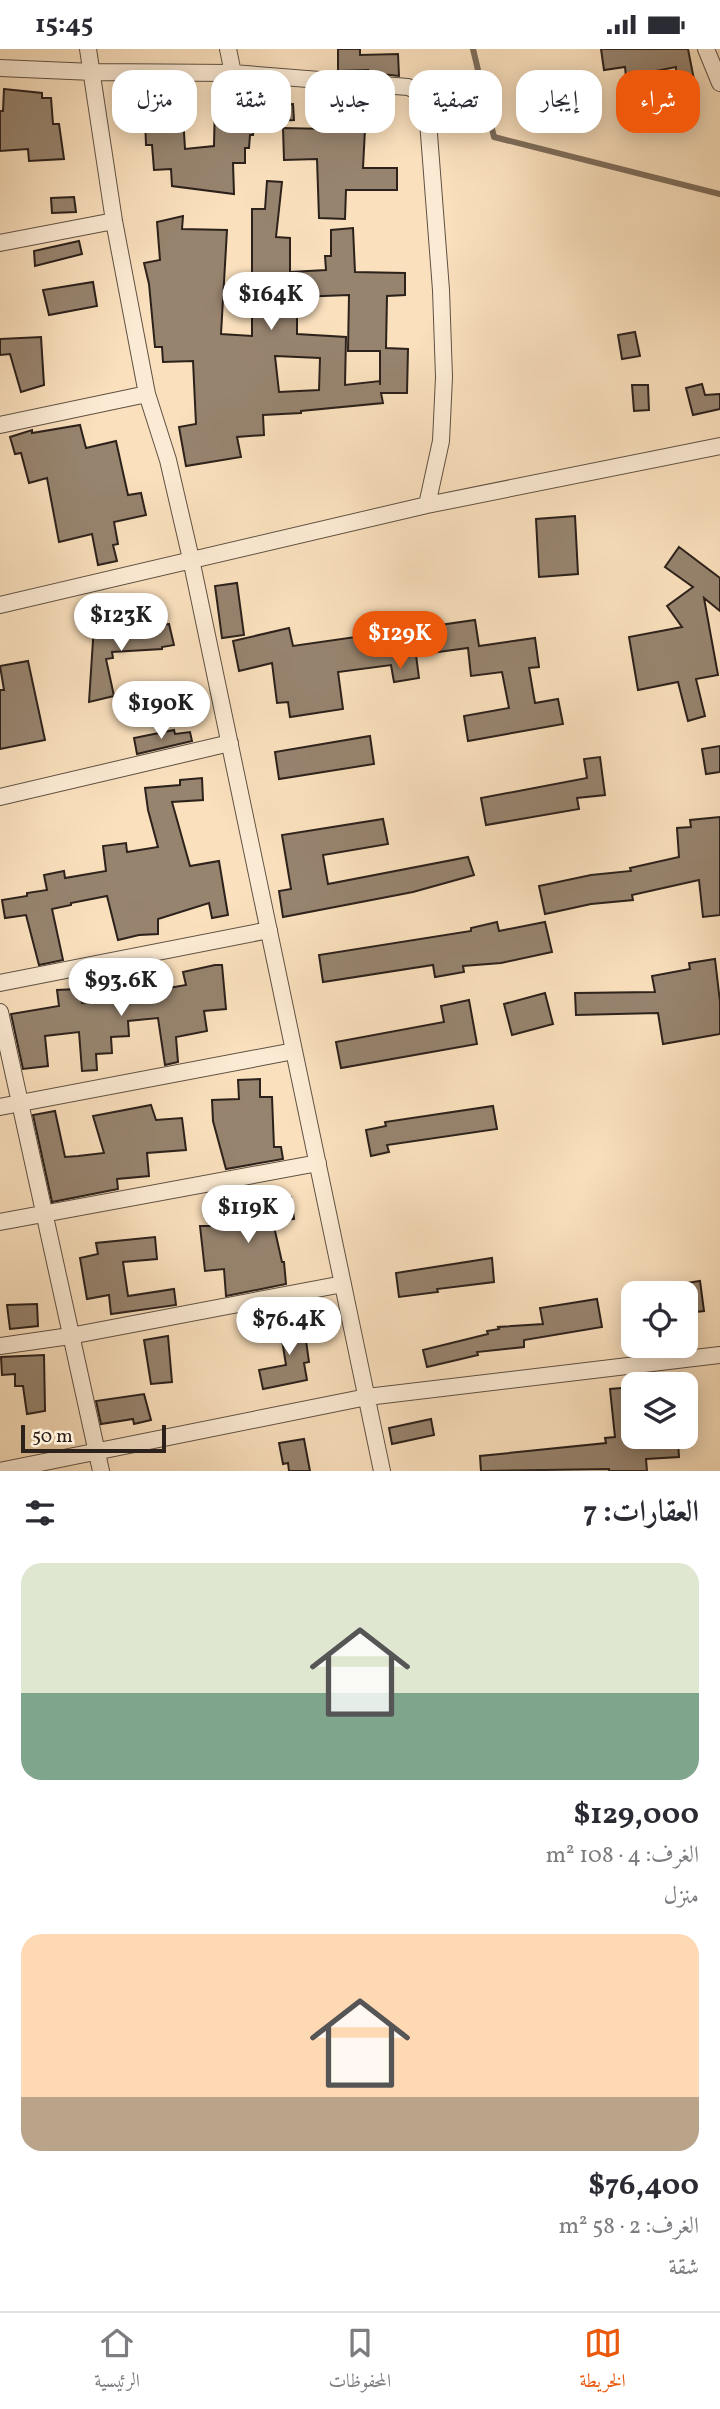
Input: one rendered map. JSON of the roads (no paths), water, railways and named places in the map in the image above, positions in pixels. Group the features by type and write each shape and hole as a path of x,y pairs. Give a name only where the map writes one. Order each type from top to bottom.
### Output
{"street":[{"path":"88,49 114,221 147,394 167,460 191,559 382,1471"},
{"path":"229,49 232,70"},
{"path":"706,49 720,83"},
{"path":"0,68 211,73"},
{"path":"291,78 408,87 422,93 427,108 440,277 444,377 441,441 426,505"},
{"path":"0,243 114,221"},
{"path":"0,425 147,394"},
{"path":"0,605 426,505 720,446"},
{"path":"0,797 230,743"},
{"path":"0,983 269,930"},
{"path":"0,1012 101,1471"},
{"path":"0,1107 295,1051"},
{"path":"0,1222 318,1163"},
{"path":"0,1346 70,1336 343,1284"},
{"path":"0,1471 367,1397 720,1355"}],"waterway":[{"path":"473,49 494,137 720,194"}]}
